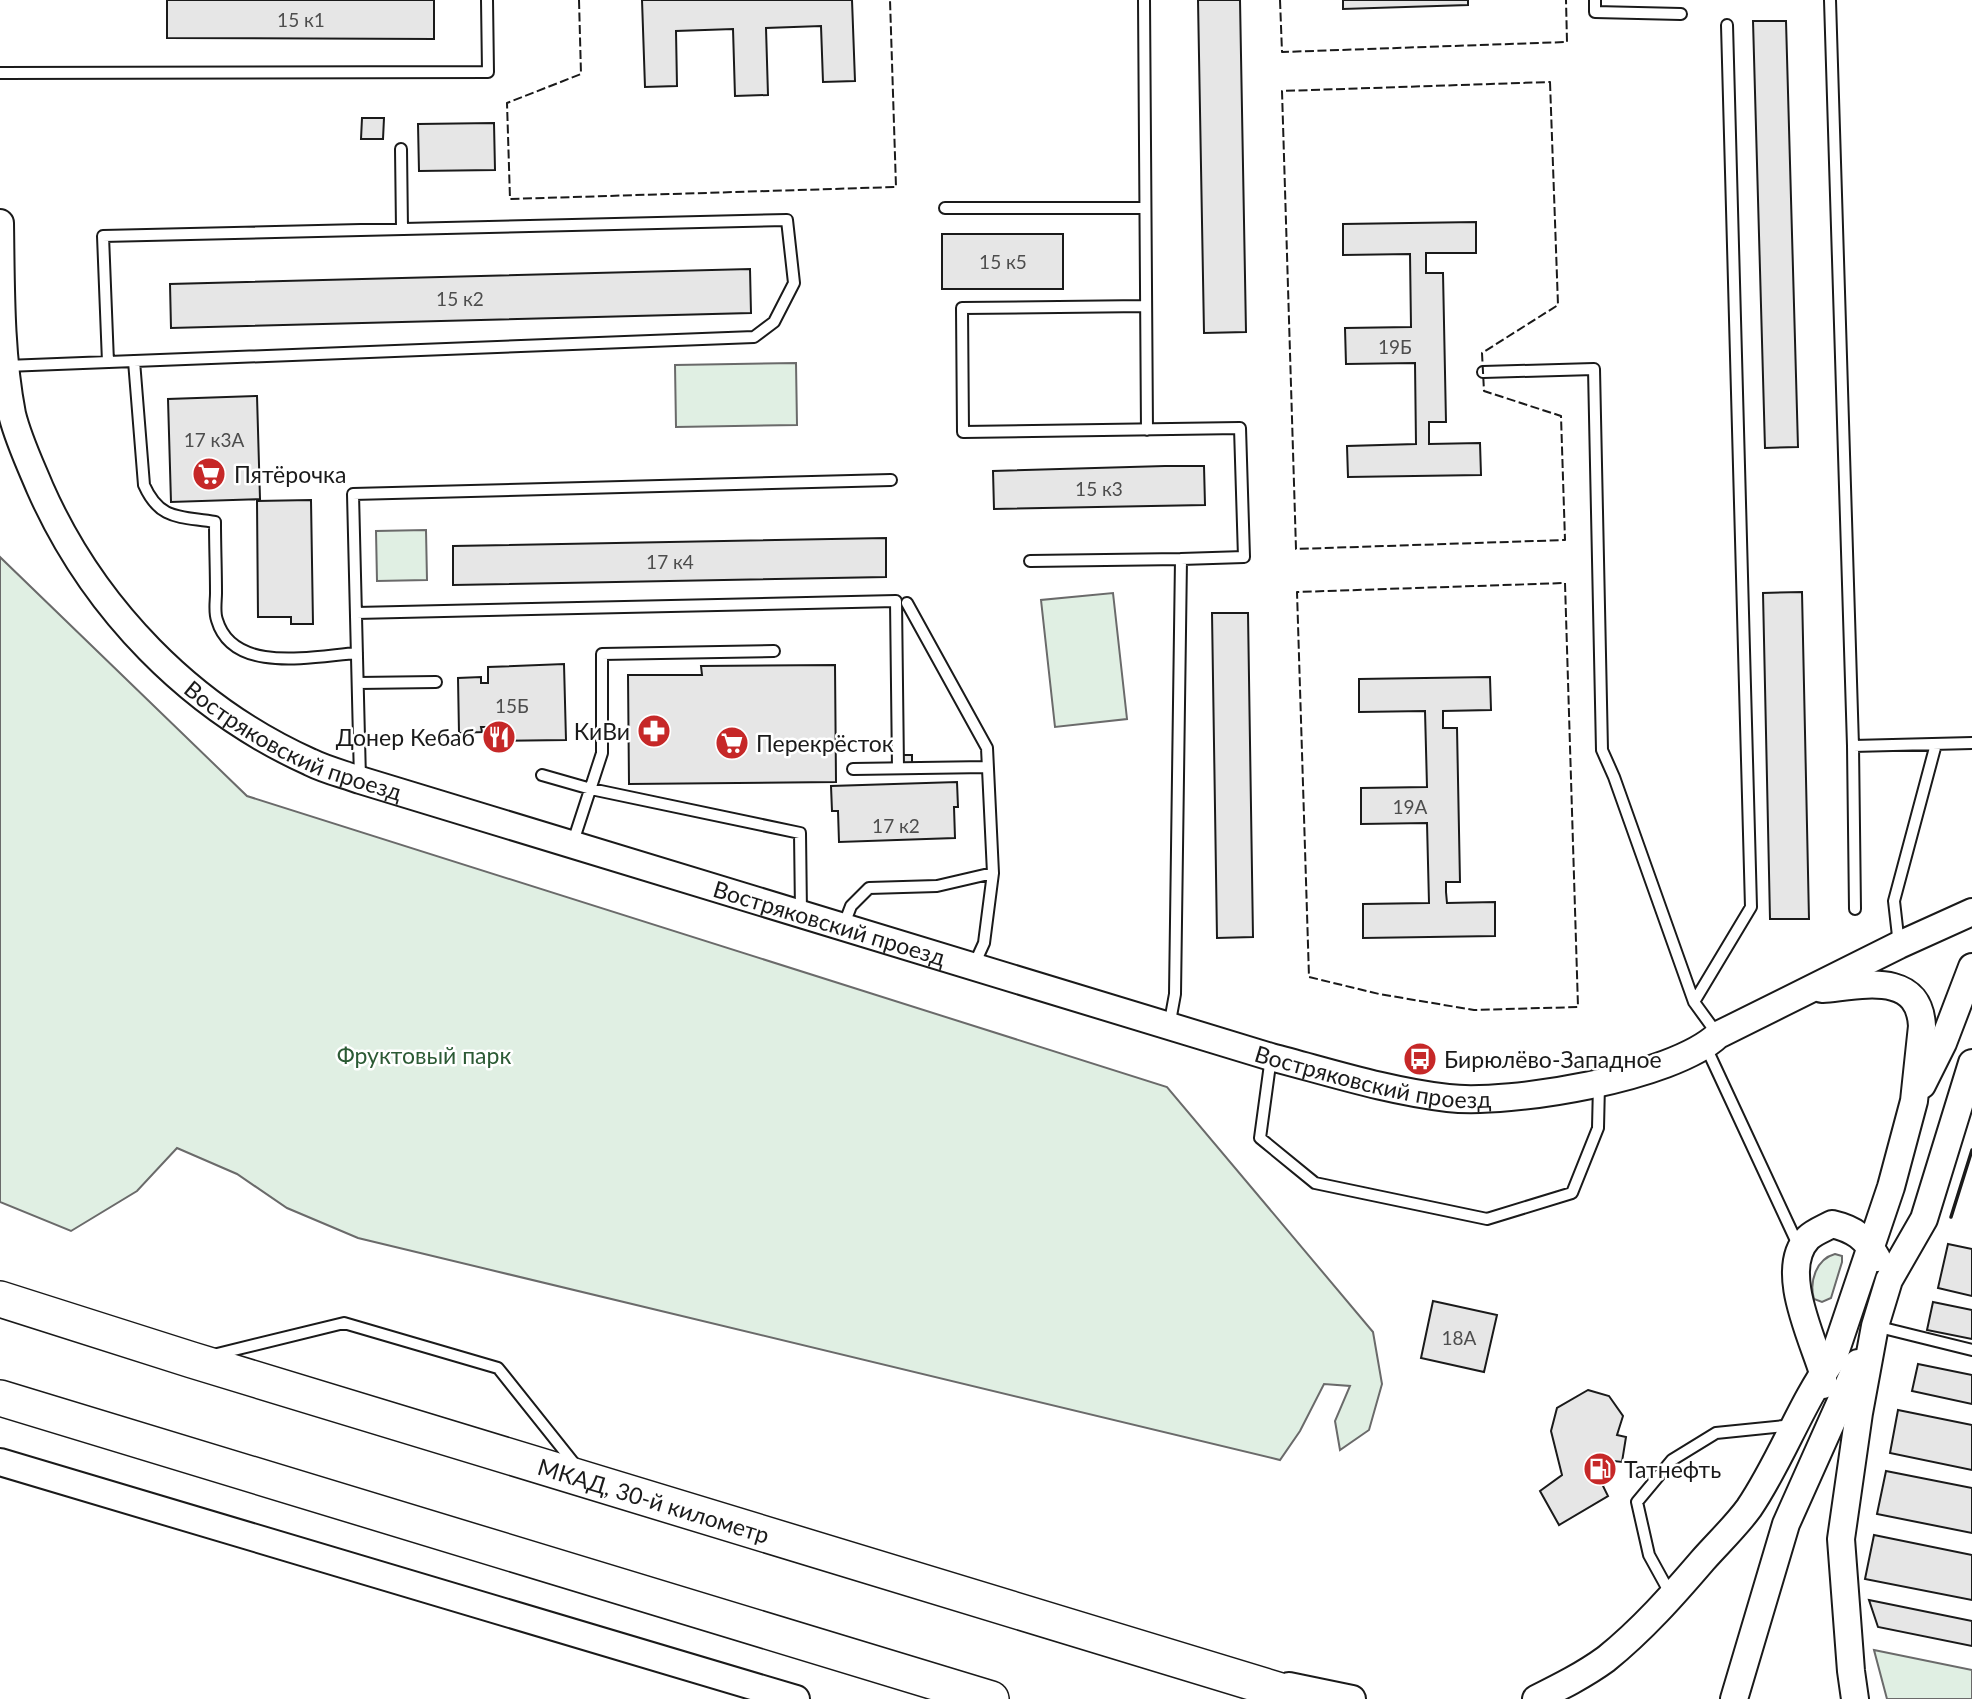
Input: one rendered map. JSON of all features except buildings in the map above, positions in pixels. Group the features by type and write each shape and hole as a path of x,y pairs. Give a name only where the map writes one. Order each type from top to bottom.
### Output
{"highway":[{"name":"МКАД, 30-й километр","path":"0,1299 192,1360 1307,1699"},
{"path":"0,1398 991,1699"}],"street":[{"name":"Востряковский проезд","path":"0,223 4,366 12,415 54,520 88,575 123,622 160,662 213,704 270,742 312,763 360,780 1271,1057 1403,1092 1451,1098 1489,1098 1599,1084 1655,1069 1899,945 1972,912"},
{"path":"1914,1101 1943,1043 1972,967"},
{"path":"1536,1699 1573,1681 1605,1660 1638,1632 1748,1509 1833,1359 1891,1187 1914,1101 1922,1026 1921,1013 1916,1002 1891,984 1810,990"},
{"path":"1855,1699 1850,1671 1841,1539 1875,1326 1889,1280 1924,1219 1972,1063"},
{"path":"1800,1489 1822,1409 1823,1373 1796,1288 1795,1268 1800,1249 1810,1236 1832,1224 1852,1229 1870,1245 1889,1280"},
{"path":"1734,1699 1786,1524 1875,1326"},
{"path":"0,1462 796,1699"},
{"path":"1210,1670 1352,1699"}],"lane":[{"path":"0,73 488,72 487,0"},
{"path":"1144,0 1147,430"},
{"path":"1595,0 1595,12 1681,13"},
{"path":"1830,0 1853,746 1855,909"},
{"path":"1693,1002 1751,907 1727,25"},
{"path":"401,149 402,229"},
{"path":"945,208 1145,208"},
{"path":"4,366 108,362 134,361 754,337 774,322 794,282 787,220 103,236 108,362"},
{"path":"1030,561 1244,557 1240,428 963,432 962,308 1146,306"},
{"path":"134,361 144,485 152,504 167,513 215,522 216,619 226,640 240,651 255,656 276,658 357,653"},
{"path":"1483,372 1594,369 1602,750 1614,777 1693,1002 1800,1249"},
{"path":"360,780 354,494 891,480"},
{"path":"1169,1027 1175,994 1181,559"},
{"path":"356,613 896,601 898,768"},
{"path":"907,603 987,748 992,873 984,943 972,967"},
{"path":"572,845 602,754 602,654 774,651"},
{"path":"358,684 436,682"},
{"path":"1853,746 1972,743"},
{"path":"1899,945 1894,901 1936,744"},
{"path":"853,769 987,767"},
{"path":"542,775 590,789 800,832 800,915"},
{"path":"843,927 851,906 869,888 937,886 992,873"},
{"path":"1271,1057 1260,1138 1315,1183 1487,1219 1572,1193 1598,1128 1599,1084"},
{"path":"192,1360 344,1323 498,1368 587,1480"},
{"path":"1875,1326 1972,1350"},
{"path":"1672,1596 1649,1555 1637,1502 1672,1460 1716,1433 1796,1424"}],"green space":[{"path":"796,363 797,425 676,427 675,365"},
{"path":"426,530 427,580 377,581 376,531"},
{"name":"Фруктовый парк","path":"0,557 247,796 1167,1087 1373,1332 1382,1384 1369,1430 1340,1450 1335,1421 1350,1386 1324,1384 1300,1431 1280,1460 358,1238 287,1208 237,1174 177,1148 137,1191 71,1231 0,1202"},
{"path":"1113,593 1127,719 1055,727 1041,600"},
{"path":"1835,1254 1842,1256 1842,1262 1831,1298 1822,1302 1814,1299 1813,1279 1823,1261"},
{"path":"1874,1650 1972,1670 1972,1699 1887,1699"}],"fence":[{"path":"579,0 581,74 507,103 510,199 896,187 890,0"},
{"path":"1280,0 1282,52 1567,42 1566,0"},
{"path":"1550,82 1558,305 1482,353 1484,391 1561,416 1565,540 1296,549 1282,91 1550,82"},
{"path":"1565,583 1578,1007 1474,1010 1379,994 1309,977 1297,592 1565,583"}],"wall":[{"path":"1951,1217 1972,1150"}],"place":[{"name":"Пятёрочка","path":"209,474"},
{"name":"КиВи","path":"654,731"},
{"name":"Донер Кебаб","path":"499,737"},
{"name":"Перекрёсток","path":"732,743"},
{"name":"Бирюлёво-Западное","path":"1420,1059"},
{"name":"Татнефть","path":"1600,1469"}]}
